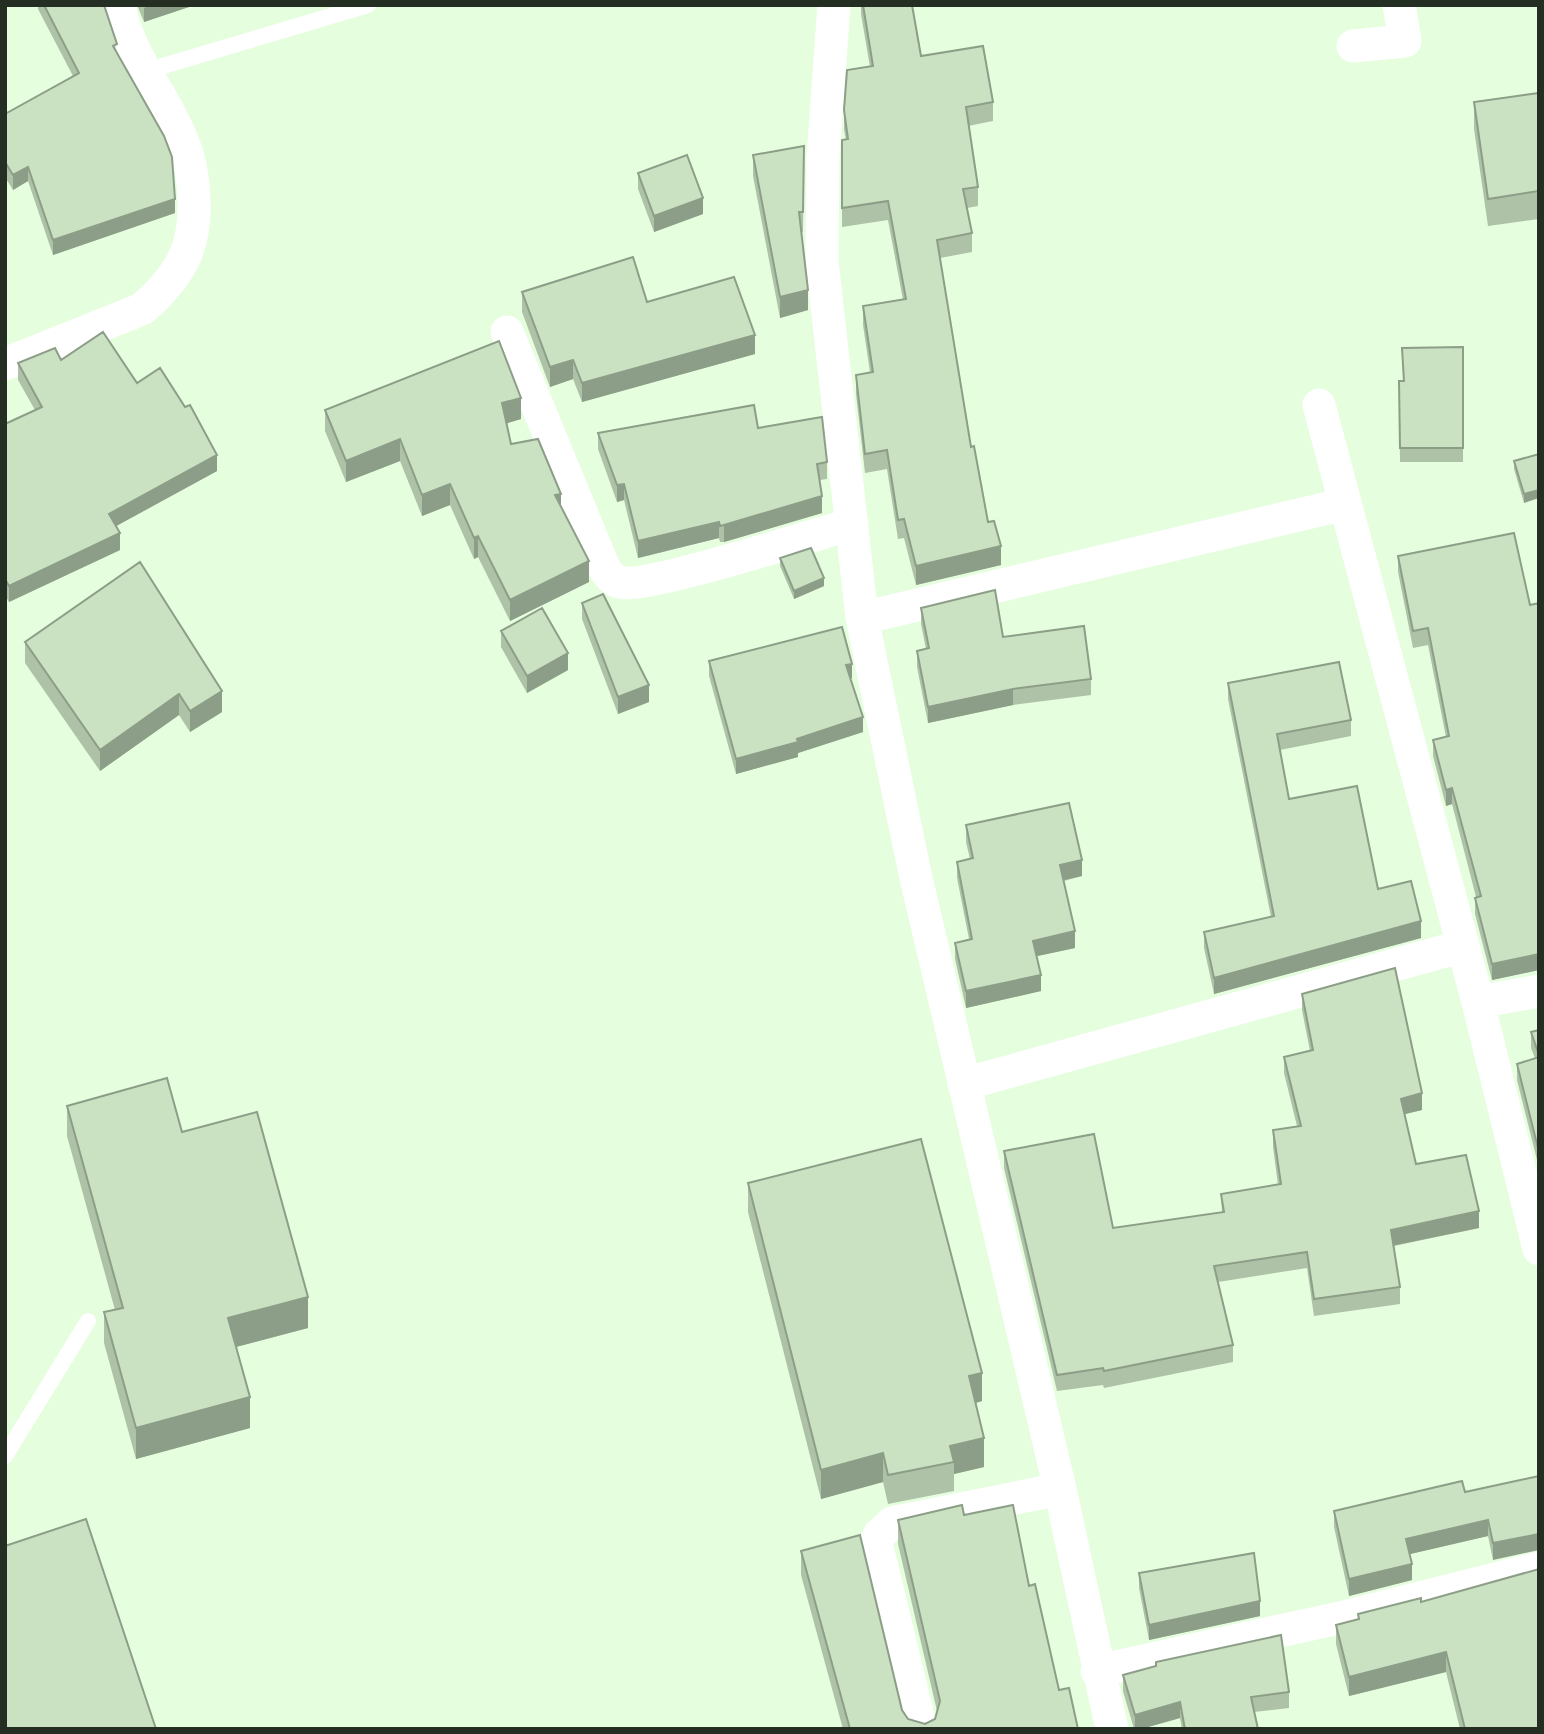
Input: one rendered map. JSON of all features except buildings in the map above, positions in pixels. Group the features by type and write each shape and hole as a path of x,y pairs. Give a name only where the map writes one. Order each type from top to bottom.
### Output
{"street":[{"path":"5,364 142,309 154,299 183,260 192,233 193,190 183,142 146,71 119,5"},
{"path":"834,5 823,157 822,261 862,618 916,878 1060,1489 1097,1671 1112,1729"},
{"path":"1353,46 1405,41 1399,5"},
{"path":"507,332 607,574 619,582 654,580 852,524"},
{"path":"1319,405 1478,1002 1539,1249"},
{"path":"862,618 1345,504"},
{"path":"964,1084 1463,946"},
{"path":"1478,1002 1539,991"},
{"path":"922,1729 876,1543 879,1535 892,1523 1060,1489"},
{"path":"1097,1671 1344,1617 1539,1568"}],"lane":[{"path":"146,71 368,5"},
{"path":"5,1456 88,1321"}]}
